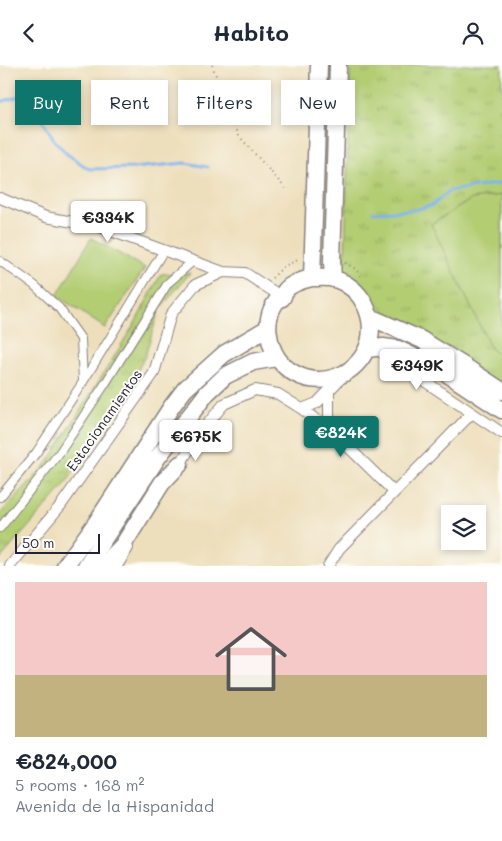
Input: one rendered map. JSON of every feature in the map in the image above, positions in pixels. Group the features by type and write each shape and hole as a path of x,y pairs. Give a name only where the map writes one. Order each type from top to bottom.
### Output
{"main road":[{"path":"312,278 319,65"},
{"path":"333,279 338,65"},
{"path":"371,349 370,317 365,304 357,293 346,284 333,279 312,278 298,282 286,290 282,297 276,301 270,314 268,328 270,344 277,358 291,372 309,379 335,378 347,372 371,349 383,347 398,349 443,371 502,410"},
{"path":"370,317 422,341 461,363 502,391"},
{"path":"65,566 186,389 224,354 268,328"},
{"path":"86,566 158,457 207,393 225,376 253,362 277,358"},
{"path":"103,566 123,545 162,483 180,464"}],"street":[{"path":"0,199 46,217 100,227 223,272 245,273 282,297"},
{"path":"0,497 4,488 36,453 83,382 164,249"},
{"path":"0,261 34,285 59,308 81,339 83,382"},
{"path":"0,528 60,452 106,384 168,283 193,261"},
{"name":"Estacionamientos","path":"10,566 62,505 154,373 171,314 195,285 223,272"},
{"path":"371,349 502,433"},
{"path":"302,409 316,403 347,372"},
{"path":"117,566 199,434 224,404 255,391 278,394 302,409 337,436 394,492"},
{"path":"329,391 329,416 337,436"},
{"path":"328,566 339,549 472,413"}],"path":[{"path":"212,65 239,136 287,190"}],"green space":[{"path":"350,65 502,65 502,387 379,314 360,284 342,270 345,252 348,125 355,125 355,80 350,80"},
{"path":"502,195 502,359 491,349 431,224 472,199"},
{"path":"91,238 145,268 105,328 57,296"},
{"path":"190,273 159,310 145,356 121,403 64,486 0,559 0,514 47,464 135,323 161,274"}],"waterway":[{"path":"0,102 21,96 33,103 54,140 67,154 89,169 133,168 185,163 208,167"},
{"path":"373,212 414,210 433,205 449,191 502,183"}]}
